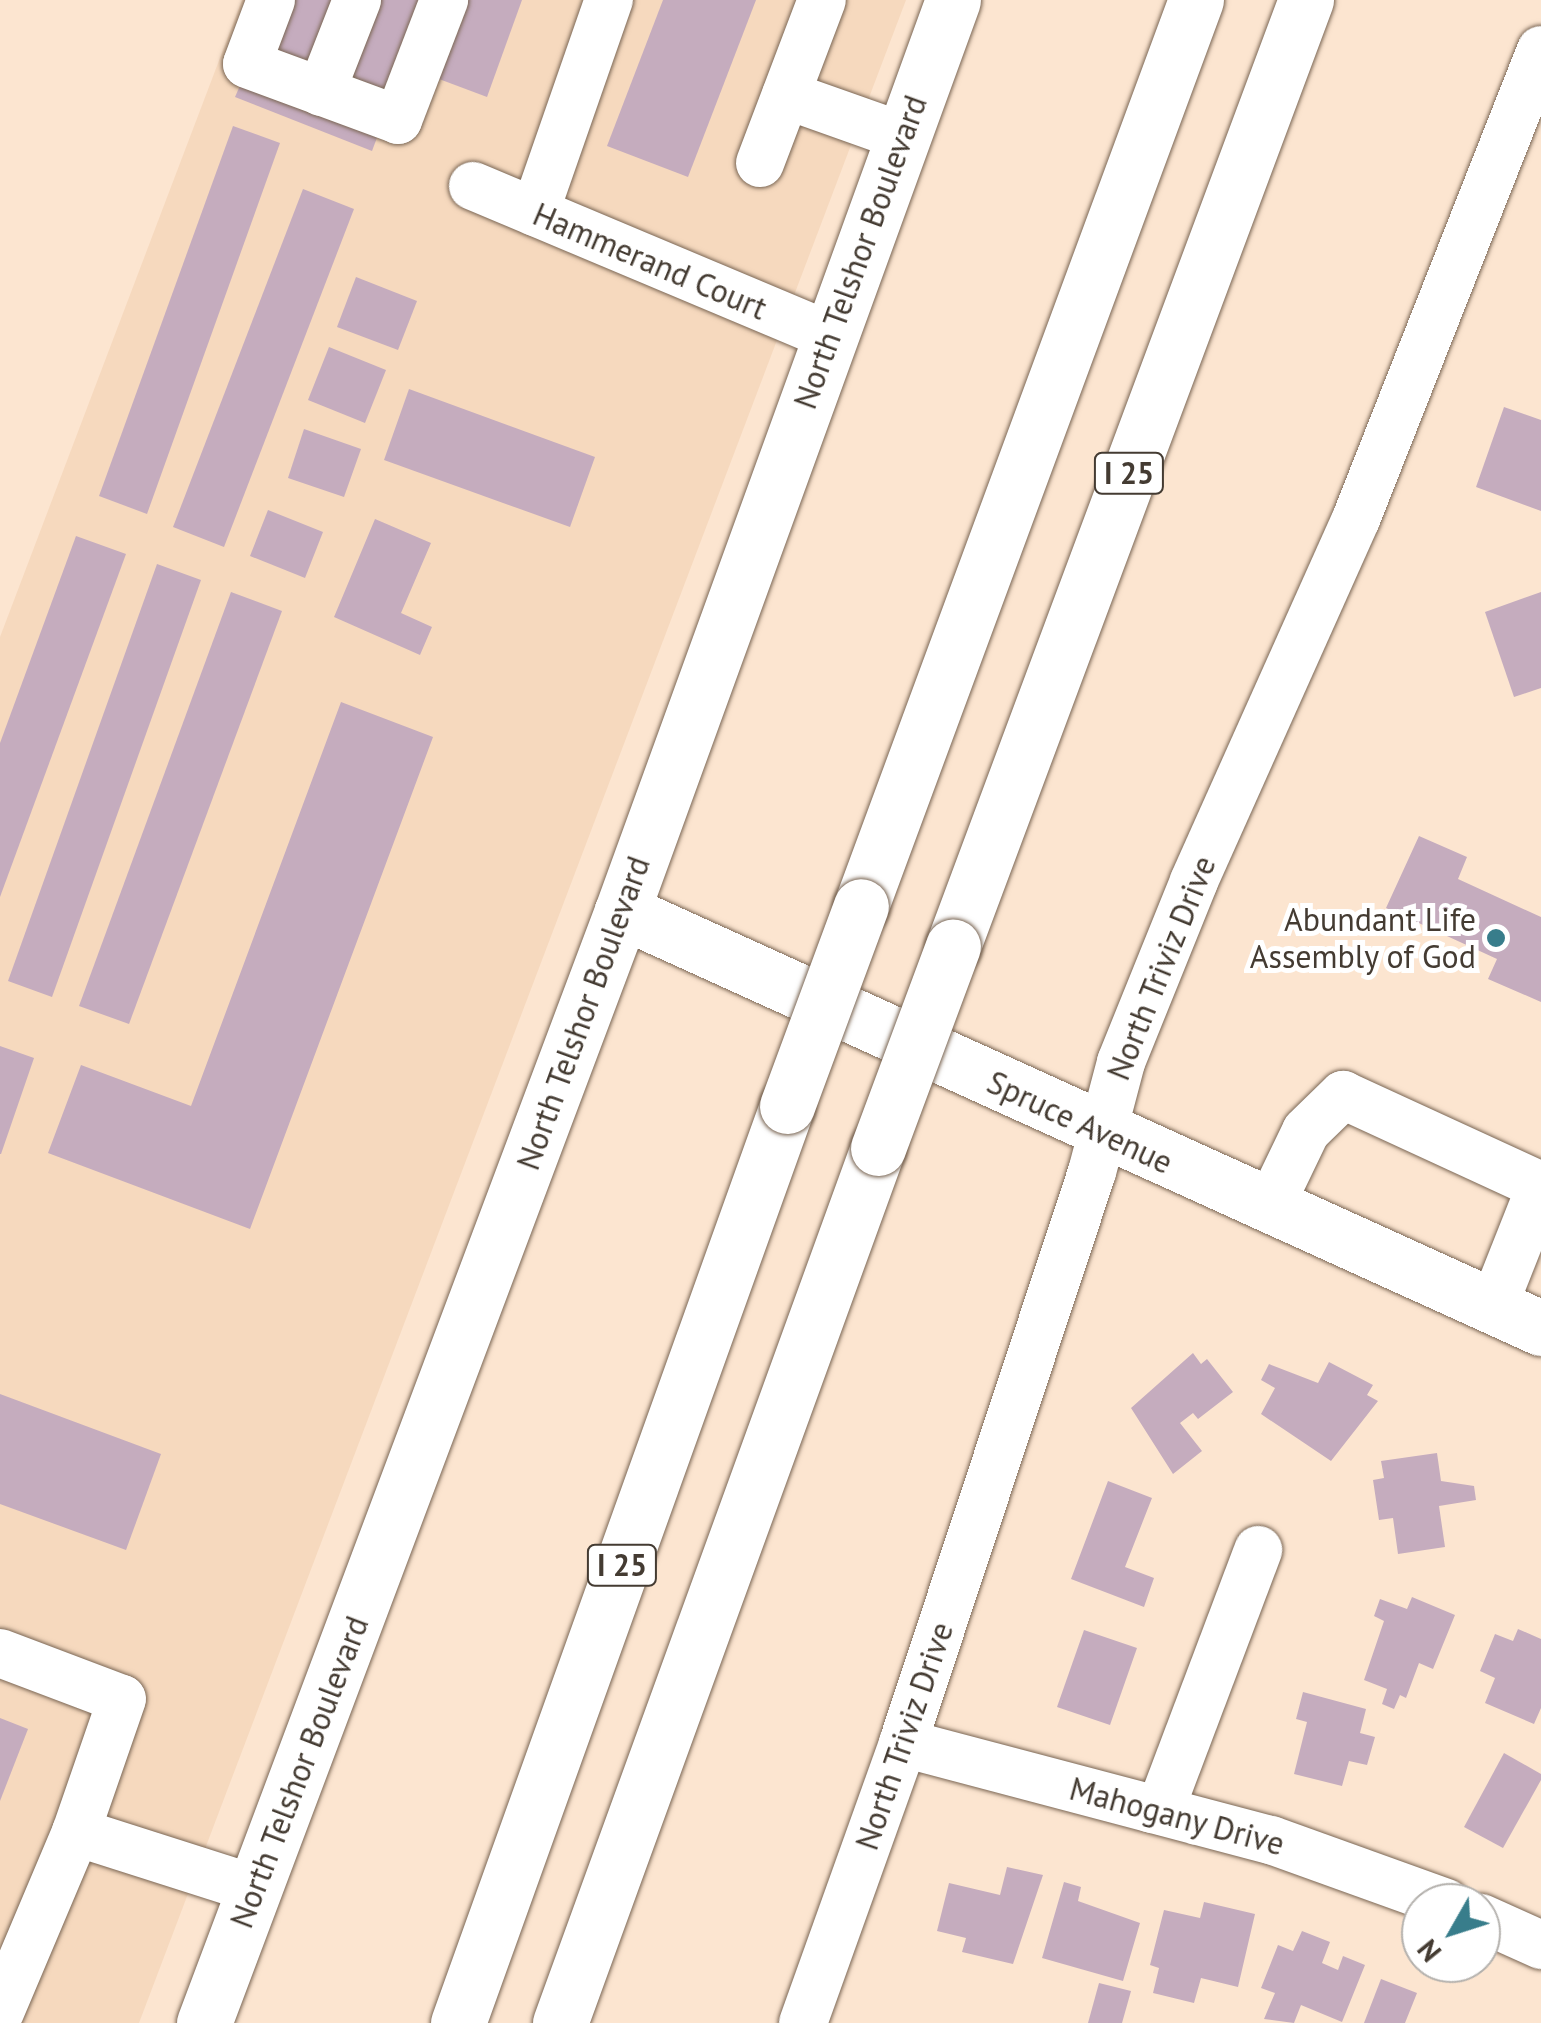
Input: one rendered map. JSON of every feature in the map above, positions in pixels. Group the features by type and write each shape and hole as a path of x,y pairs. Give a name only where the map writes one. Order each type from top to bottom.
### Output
{"main road":[{"name":"North Telshor Boulevard","path":"204,2023 622,911 953,0"},
{"name":"I 25","path":"458,2023 787,1106 1196,0"},
{"name":"I 25","path":"560,2023 878,1148 1306,0"},
{"name":"Spruce Avenue","path":"622,911 1101,1133 1517,1318"}],"street":[{"path":"271,0 247,64 398,120 444,0"},
{"path":"321,92 357,0"},
{"path":"534,212 609,0"},
{"path":"760,164 822,0"},
{"name":"North Triviz Drive","path":"803,2023 903,1743 1121,1062 1194,881 1356,519 1541,50"},
{"path":"786,95 902,136"},
{"name":"Hammerand Court","path":"473,186 828,336"},
{"path":"1269,1208 1306,1131 1342,1095 1541,1186 1517,1318"},
{"path":"1160,1810 1258,1550"},
{"path":"0,1653 122,1699 76,1832 0,2012"},
{"name":"Mahogany Drive","path":"903,1743 1160,1810 1323,1857 1401,1886"},
{"path":"76,1832 254,1889"},
{"path":"1501,1927 1541,1946"}],"shaded area":[{"path":"242,0 906,0 139,2023 0,2023 0,637"}],"building":[{"path":"284,0 337,0 308,75 262,59"},
{"path":"371,0 428,0 389,106 338,87"},
{"path":"468,0 522,0 487,97 439,79"},
{"path":"663,0 756,0 688,177 607,146"},
{"path":"242,81 378,135 372,151 235,97"},
{"path":"233,126 280,143 147,514 99,496"},
{"path":"303,189 354,209 224,547 173,527"},
{"path":"356,277 417,301 398,350 337,327"},
{"path":"329,347 386,370 365,423 308,400"},
{"path":"409,389 595,457 570,527 384,460"},
{"path":"1504,407 1541,420 1541,511 1476,487"},
{"path":"304,429 361,449 344,497 288,478"},
{"path":"268,510 323,532 305,578 250,556"},
{"path":"375,519 431,543 401,613 432,627 420,655 334,617"},
{"path":"76,536 126,554 0,897 0,743"},
{"path":"157,564 201,580 52,997 8,981"},
{"path":"231,592 282,611 129,1024 79,1006"},
{"path":"1541,592 1541,688 1514,697 1485,612"},
{"path":"341,702 433,737 250,1229 48,1153 81,1065 191,1106"},
{"name":"Abundant Life Assembly of God","path":"1419,836 1467,857 1458,879 1541,917 1541,1002 1488,979 1497,959 1386,908"},
{"path":"0,1046 34,1058 1,1154 0,1154"},
{"path":"1193,1353 1201,1364 1207,1359 1233,1392 1198,1419 1193,1413 1180,1423 1202,1451 1173,1474 1131,1408"},
{"path":"1329,1362 1373,1385 1367,1395 1378,1401 1331,1461 1261,1414 1275,1388 1261,1380 1269,1364 1318,1383"},
{"path":"0,1394 161,1454 126,1550 0,1504"},
{"path":"1437,1453 1441,1481 1474,1486 1476,1500 1439,1506 1445,1547 1398,1554 1393,1518 1379,1520 1373,1480 1384,1478 1381,1461"},
{"path":"1108,1481 1152,1498 1125,1567 1154,1578 1144,1607 1071,1579"},
{"path":"1412,1597 1455,1615 1433,1669 1419,1663 1406,1698 1400,1695 1394,1709 1382,1704 1387,1689 1364,1680 1384,1621 1374,1616 1380,1599 1407,1609"},
{"path":"1518,1629 1541,1639 1541,1708 1534,1724 1485,1703 1495,1678 1480,1671 1495,1634 1513,1641"},
{"path":"1084,1630 1137,1648 1110,1725 1057,1707"},
{"path":"1303,1692 1366,1709 1360,1733 1375,1737 1367,1765 1349,1761 1342,1786 1294,1774 1307,1722 1296,1719"},
{"path":"0,1718 28,1729 0,1801"},
{"path":"1504,1753 1541,1774 1541,1780 1503,1848 1464,1827"},
{"path":"1007,1867 1043,1875 1013,1964 962,1952 966,1938 937,1931 949,1883 1000,1895"},
{"path":"1064,1882 1081,1887 1078,1901 1140,1923 1123,1981 1042,1958"},
{"path":"1204,1902 1255,1914 1238,1987 1201,1978 1194,2003 1153,1993 1159,1968 1150,1965 1164,1910 1200,1918"},
{"path":"1302,1931 1330,1942 1322,1963 1338,1970 1343,1956 1365,1965 1342,2022 1301,2005 1294,2023 1264,2019 1275,1993 1261,1988 1278,1945 1293,1951"},
{"path":"1381,1979 1417,1993 1405,2023 1364,2023"},
{"path":"1099,1983 1131,1991 1122,2023 1088,2023"}],"place":[{"name":"Abundant Life Assembly of God","path":"1496,938"}]}
